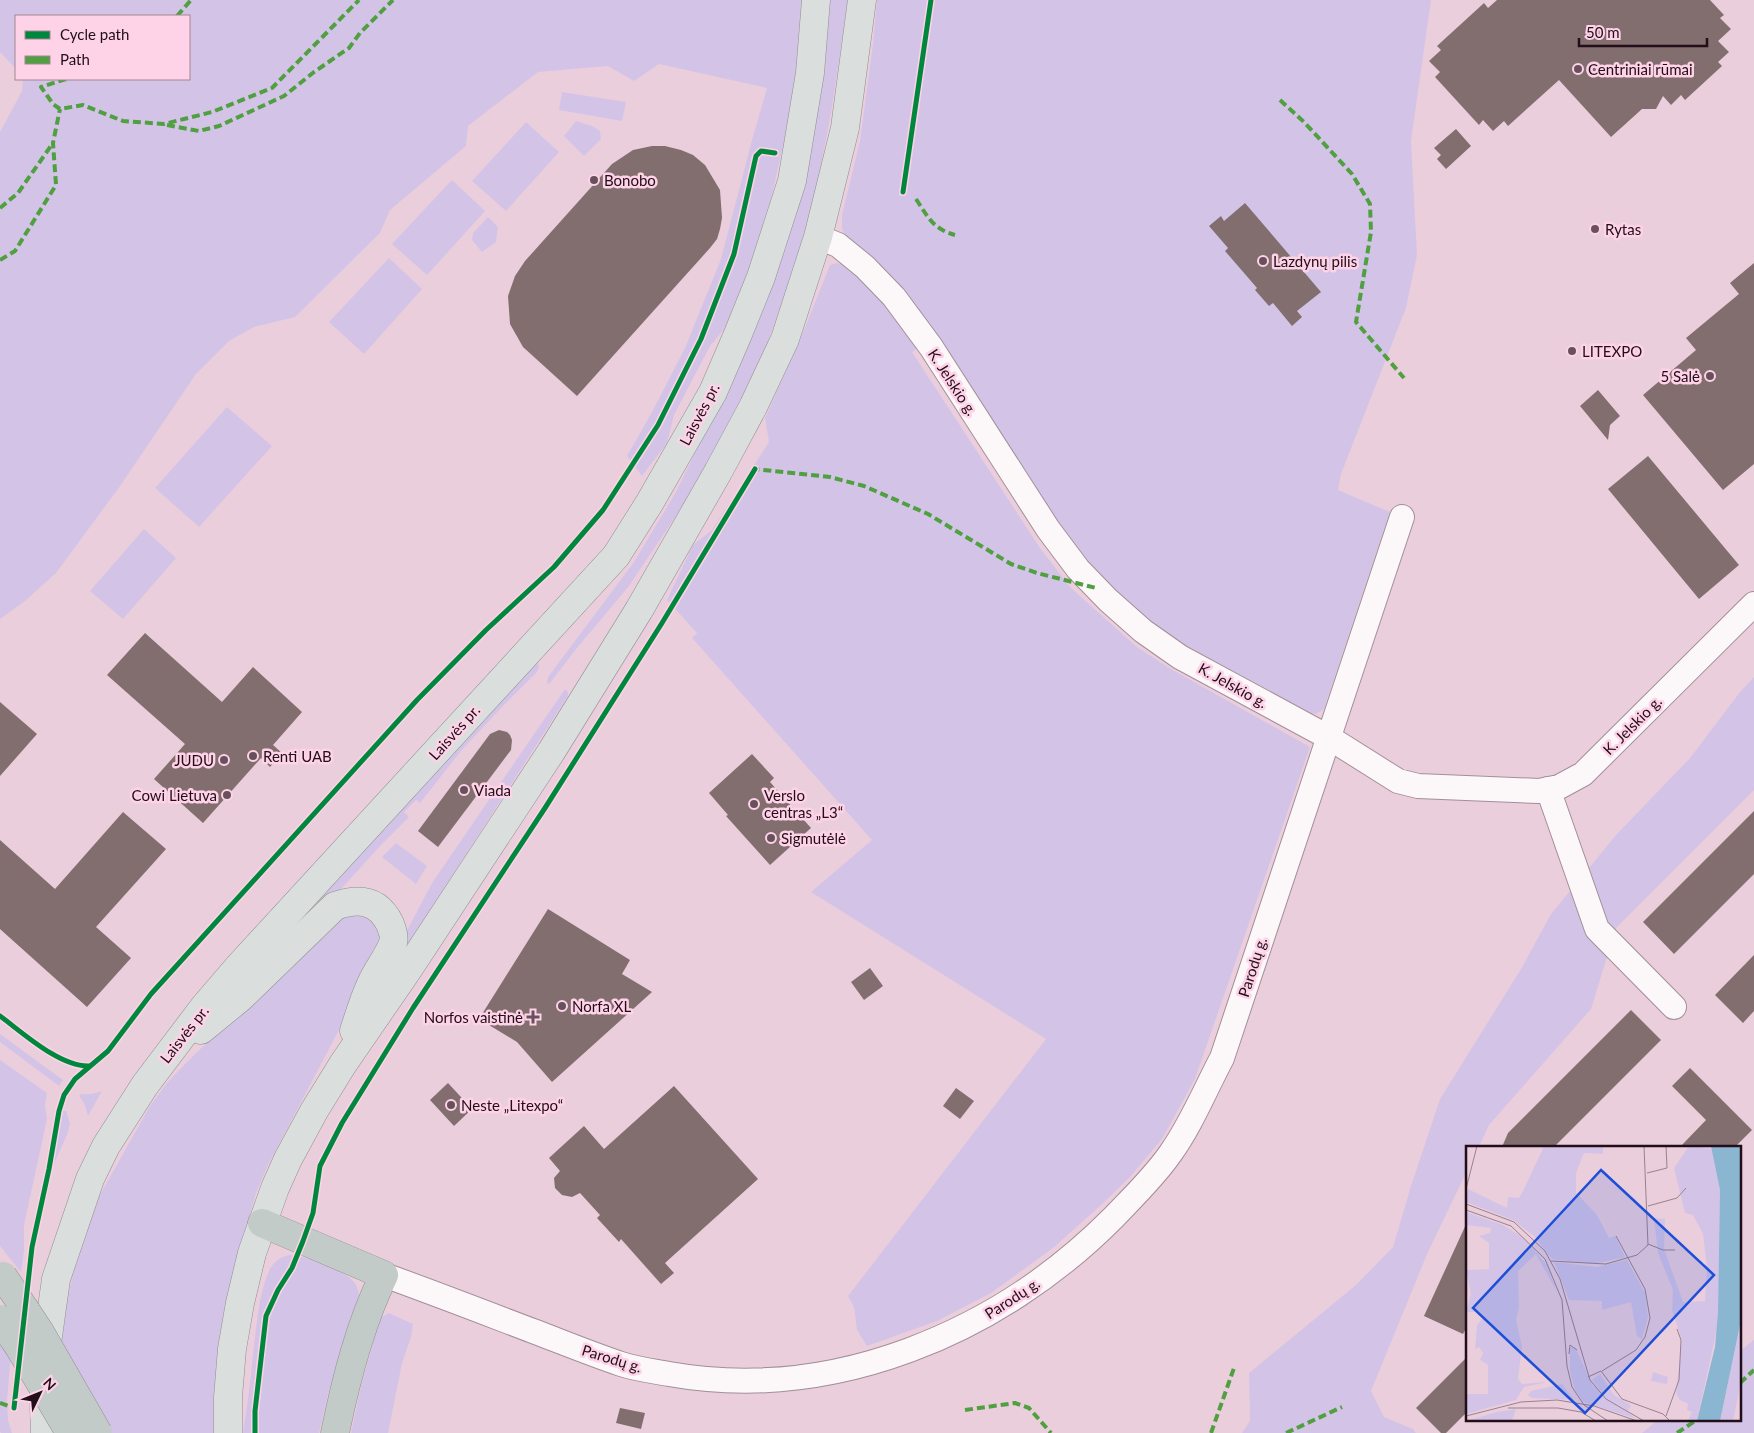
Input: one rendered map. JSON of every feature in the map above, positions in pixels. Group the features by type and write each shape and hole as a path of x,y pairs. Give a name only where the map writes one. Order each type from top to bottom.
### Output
{"highway":[{"path":"262,1223 384,1275 362,1328 335,1433"},
{"path":"2,1274 40,1332 98,1433"},
{"path":"0,1319 24,1355 70,1433"}],"main road":[{"name":"Laisvės pr.","path":"45,1433 43,1372 56,1279 90,1179 106,1146 145,1085 204,1007 241,964 616,556 650,502 712,392 761,277 792,181 810,73 816,0"},
{"path":"228,1433 228,1397 232,1349 240,1303 262,1223 288,1160 314,1111 343,1064 407,971 551,752 639,610 718,472 753,407 785,339 818,237 845,128 862,0"},
{"path":"170,1051 203,1029 240,998 335,906 351,900 365,902 378,908 387,918 392,928 394,941 371,983 343,1064"}],"street":[{"name":"K. Jelskio g.","path":"818,237 838,245 865,267 894,297 930,347 1048,529 1078,569 1108,600 1143,631 1180,656 1328,737 1398,782 1428,786 1539,791 1559,787 1583,774 1754,604"},
{"name":"Parodų g.","path":"384,1275 622,1364 712,1380 749,1382 794,1379 860,1366 897,1354 948,1334 986,1315 1021,1293 1092,1239 1128,1203 1170,1155 1222,1058 1402,517"},
{"path":"1548,789 1597,929 1674,1007"}],"shaded area":[{"path":"0,0 803,0 801,42 789,119 764,230 732,320 710,346 674,415 667,443 642,476 627,456 685,348 721,259 767,88 659,64 634,81 608,66 538,72 468,126 466,146 390,210 380,233 295,317 254,327 229,341 196,374 118,489 56,573 25,601 0,619 0,132 22,91 23,80 190,80 190,15 15,15 15,68 0,52"},
{"path":"827,0 848,0 831,113 814,201 793,270 763,356 731,424 690,495 629,586 550,683 547,684 548,677 634,562 676,492 731,379"},
{"path":"877,0 1431,0 1411,141 1417,255 1406,308 1341,474 1338,490 1390,512 1324,709 1316,714 1304,712 1274,693 1174,639 1123,602 1093,571 847,240 842,229 842,215 860,141"},
{"path":"562,92 626,102 622,121 559,110"},
{"path":"576,121 592,126 600,131 601,139 584,156 564,136"},
{"path":"526,122 559,152 506,211 472,181"},
{"path":"452,180 485,211 427,275 392,244"},
{"path":"488,217 498,227 496,242 482,252 472,240 473,233"},
{"path":"389,258 422,289 364,354 329,322"},
{"path":"837,263 848,265 866,279 920,346 912,352 1040,548 1071,588 1137,647 1171,669 1310,747 1195,1079 1162,1139 1130,1177 1100,1206 1053,1248 991,1293 937,1321 867,1346 857,1330 854,1307 848,1296 1046,1039 811,892 872,840 692,638 697,633 667,600 693,545 712,530 769,442 765,418 800,340 830,265"},
{"path":"227,407 272,446 199,527 155,488"},
{"path":"144,529 176,558 123,619 90,591"},
{"path":"534,662 538,663 537,672 461,751 420,803 416,800 404,812 409,817 331,900 277,939"},
{"path":"1754,677 1754,790 1616,928 1591,1009 1489,1125 1479,1146 1466,1146 1466,1173 1428,1252 1371,1391 1384,1417 1413,1429 1416,1433 1242,1433 1250,1421 1249,1373 1356,1285 1393,1247 1440,1099 1521,969 1551,914 1616,835 1690,758 1740,692"},
{"path":"565,689 568,692 568,696 380,988 378,985 432,883"},
{"path":"396,843 427,866 416,884 382,857"},
{"path":"355,909 380,923 382,948 267,1167 256,1193 228,1314 216,1433 110,1433 60,1342 67,1299 80,1244 97,1200 150,1106 167,1083 335,917"},
{"path":"0,1034 63,1080 59,1086 0,1042"},
{"path":"0,1060 47,1093 45,1105 47,1119 24,1225 24,1251 21,1272 0,1246"},
{"path":"102,1091 88,1116 84,1103 79,1096 81,1094 92,1094"},
{"path":"63,1111 66,1111 70,1123 67,1135 52,1168"},
{"path":"291,1255 316,1262 340,1272 352,1280 359,1292 357,1316 333,1377 319,1433 243,1433 262,1290 272,1266 280,1258"},
{"path":"389,1313 413,1324 411,1337 402,1363 388,1433 351,1433 361,1386 380,1318"},
{"path":"0,1336 11,1353 7,1401 8,1420 12,1433 1,1433 0,1430"},
{"path":"1754,1340 1754,1433 1642,1433 1658,1420 1742,1420 1742,1349"}],"building":[{"name":"Centriniai rūmai","path":"1497,0 1710,0 1724,15 1720,18 1731,29 1718,41 1729,52 1718,62 1722,66 1685,100 1681,95 1671,105 1663,96 1656,109 1642,109 1611,137 1559,80 1508,126 1504,121 1493,131 1483,120 1479,125 1435,77 1440,72 1429,61 1441,50 1437,46 1484,3 1488,8"},
{"path":"1456,129 1471,146 1446,169 1437,159 1441,155 1434,148"},
{"path":"652,146 665,146 681,150 693,155 705,165 720,190 722,218 717,239 577,396 523,347 510,324 508,296 515,276 525,261 612,164 633,150"},
{"name":"Lazdynų pilis","path":"1245,203 1321,292 1297,311 1302,317 1292,326 1273,303 1269,306 1255,290 1257,288 1225,251 1228,248 1209,226 1221,216 1224,221"},
{"name":"5 Salė","path":"1754,263 1754,464 1723,490 1643,395 1696,350 1686,338 1739,294 1730,283"},
{"path":"1598,390 1620,416 1610,425 1608,440 1580,406"},
{"path":"1648,456 1739,565 1699,599 1608,489"},
{"path":"145,633 222,702 253,667 302,712 273,745 282,753 270,767 261,758 203,823 154,779 185,744 107,675"},
{"path":"0,702 37,734 0,776"},
{"name":"Viada","path":"499,730 510,735 512,740 511,750 438,847 418,831 490,734"},
{"name":"Verslo centras „L3“","path":"752,754 774,778 770,782 811,828 770,865 726,816 728,815 709,793"},
{"path":"1754,811 1754,874 1674,954 1643,922"},
{"path":"123,812 166,849 96,927 131,958 87,1007 0,929 0,840 55,889"},
{"name":"Norfa XL","path":"548,909 630,960 622,974 652,992 552,1082 517,1042 479,1019"},
{"path":"1754,955 1754,1011 1743,1023 1715,995"},
{"path":"870,968 883,986 864,1000 851,982"},
{"path":"1631,1010 1661,1040 1555,1146 1502,1146 1508,1133"},
{"path":"1690,1068 1752,1130 1736,1146 1681,1146 1706,1120 1672,1086"},
{"path":"448,1083 472,1109 454,1126 430,1100"},
{"path":"674,1086 758,1179 665,1263 674,1273 661,1284 621,1239 619,1242 597,1218 600,1215 580,1193 572,1197 562,1195 555,1188 554,1178 560,1171 549,1158 584,1126 604,1149"},
{"path":"956,1088 974,1101 960,1119 943,1106"},
{"path":"1466,1224 1466,1329 1463,1334 1424,1316"},
{"path":"1466,1358 1466,1413 1446,1433 1441,1433 1416,1408"},
{"path":"620,1408 645,1413 641,1429 616,1423"}],"marked path":[{"path":"178,15 191,0"},
{"path":"63,80 41,87 53,104 60,109 83,105 123,121 164,124 212,112 272,88 359,0"},
{"path":"167,125 199,131 219,126 284,96 349,48 360,33 393,0"},
{"path":"1280,100 1304,122 1352,174 1370,204 1371,232 1356,322 1404,378"},
{"path":"0,260 15,251 56,185 53,143 60,109"},
{"path":"0,208 18,193 53,143"},
{"path":"916,199 936,226 955,235"},
{"path":"753,472 755,469 830,477 864,486 928,514 1011,564 1037,573 1096,588"},
{"path":"1211,1433 1234,1368"},
{"path":"1742,1381 1754,1370"},
{"path":"0,1403 14,1408 15,1404"},
{"path":"965,1410 1015,1403 1029,1408 1051,1433"},
{"path":"1286,1433 1342,1407"},
{"path":"1677,1433 1696,1420"}],"cycle path":[{"path":"903,192 931,0"},
{"path":"14,1408 32,1247 59,1111 64,1095 75,1079 108,1051 151,994 417,700 486,630 554,567 603,510 658,425 701,339 734,254 756,156 761,151 775,153"},
{"path":"255,1433 255,1411 266,1316 278,1290 292,1268 303,1241 313,1213 320,1166 342,1123 413,1008 545,808 662,623 755,469"},
{"path":"0,1016 54,1055 78,1065 89,1066"}],"place":[{"name":"Centriniai rūmai","path":"1578,69"},
{"name":"Bonobo","path":"594,180"},
{"name":"Rytas","path":"1595,229"},
{"name":"Lazdynų pilis","path":"1263,261"},
{"name":"LITEXPO","path":"1572,351"},
{"name":"5 Salė","path":"1710,376"},
{"name":"Renti UAB","path":"253,756"},
{"name":"JUDU","path":"224,760"},
{"name":"Viada","path":"464,790"},
{"name":"Cowi Lietuva","path":"227,795"},
{"name":"Verslo centras „L3“","path":"754,804"},
{"name":"Sigmutėlė","path":"771,838"},
{"name":"Norfa XL","path":"562,1006"},
{"name":"Norfos vaistinė","path":"533,1017"},
{"name":"Neste „Litexpo“","path":"451,1105"}]}
